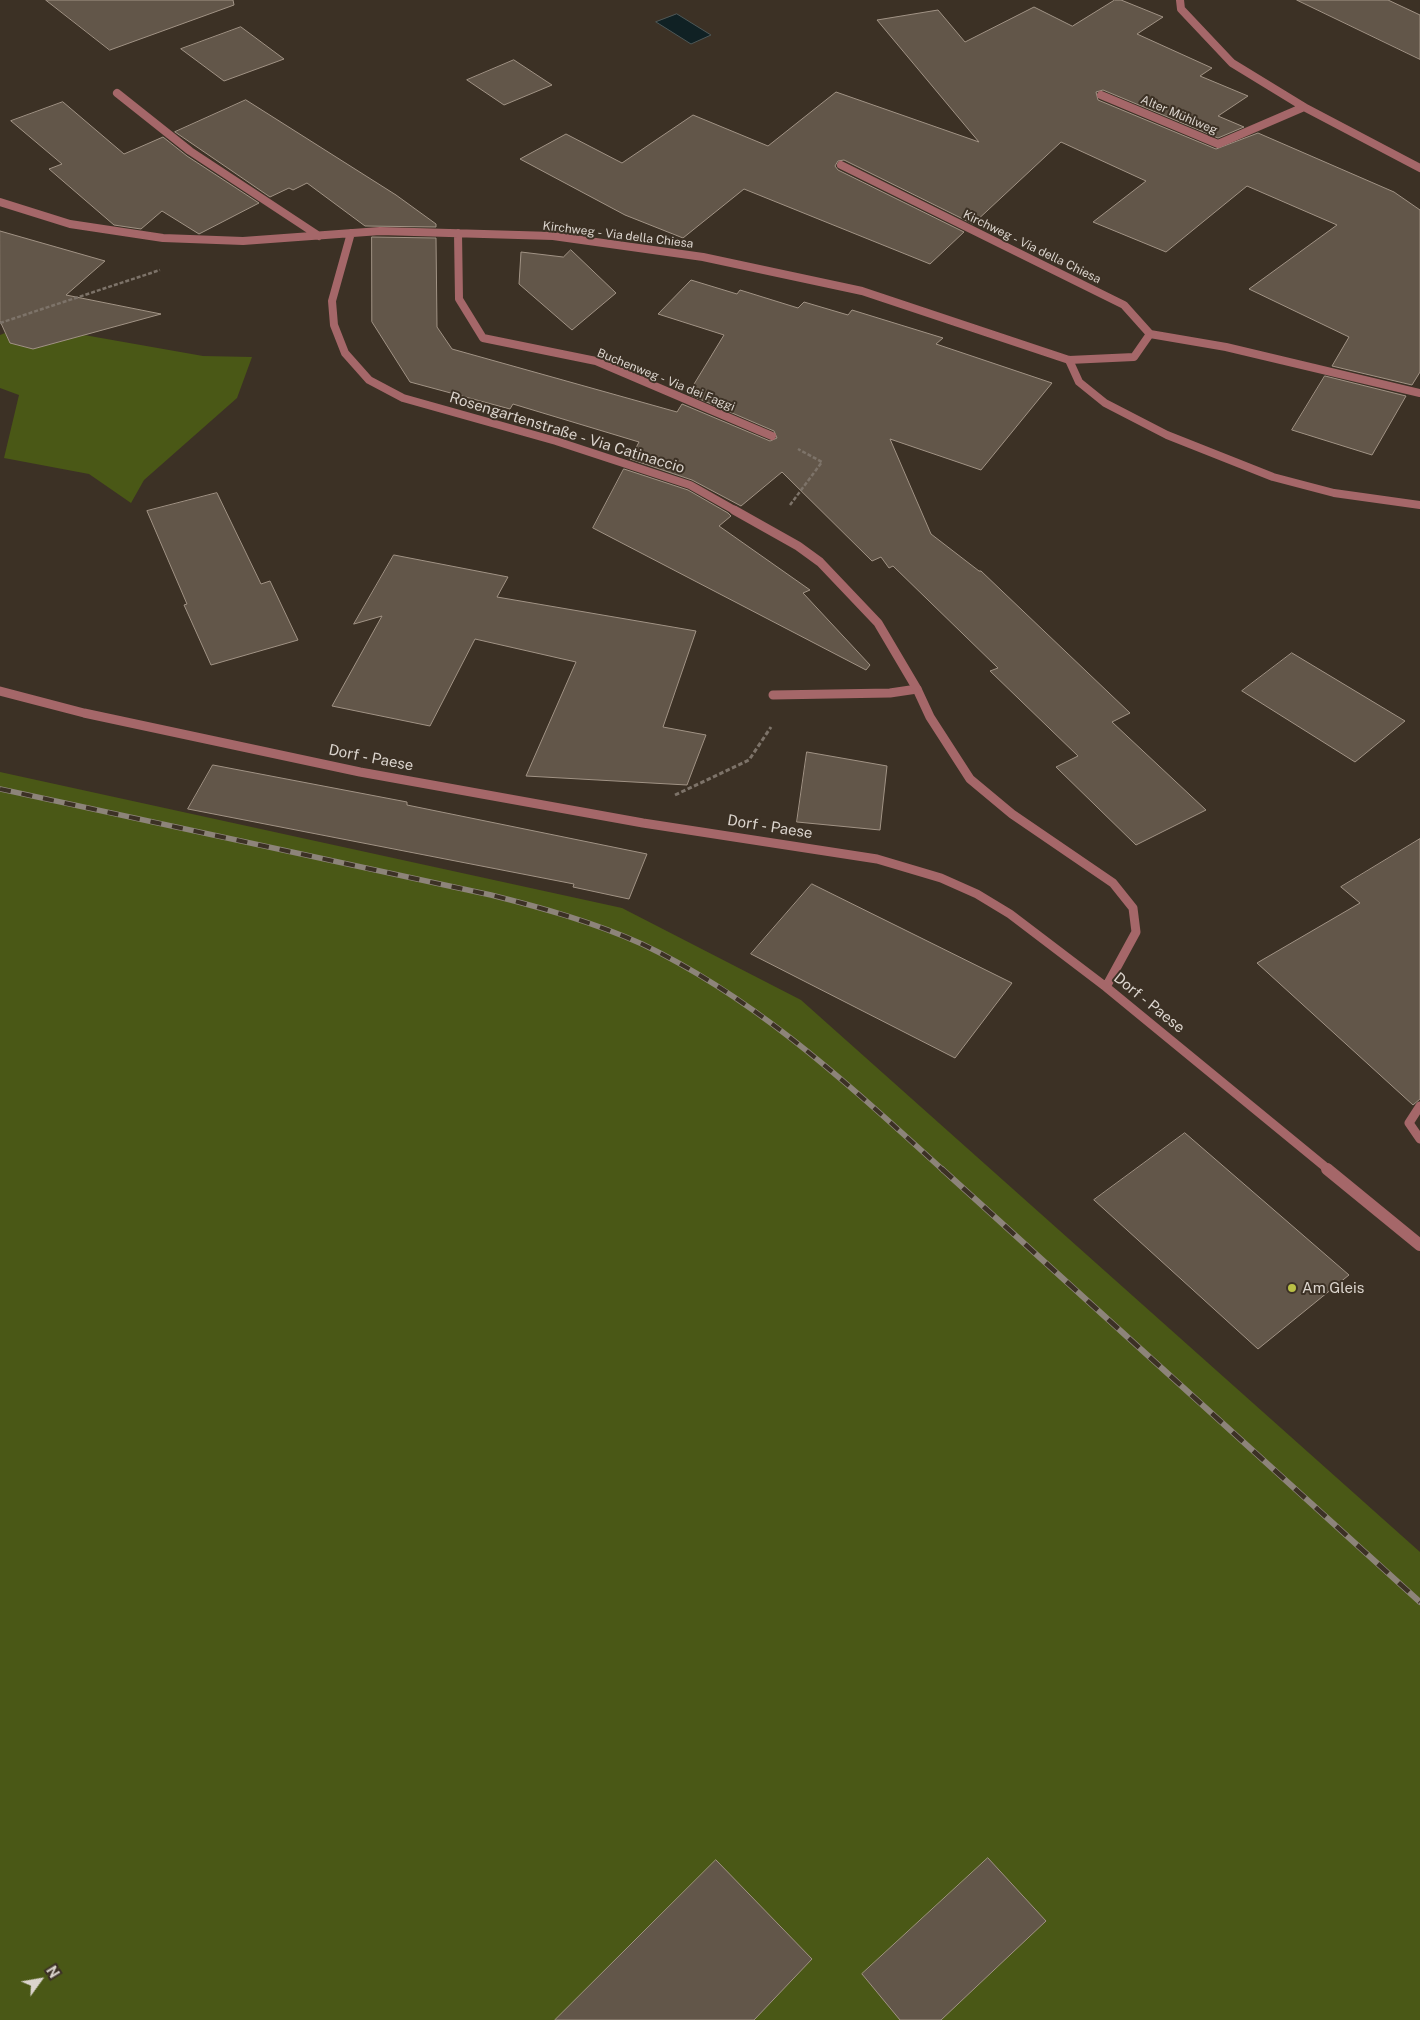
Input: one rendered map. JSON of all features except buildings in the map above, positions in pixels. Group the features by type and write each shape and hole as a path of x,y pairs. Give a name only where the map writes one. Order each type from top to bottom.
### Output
{"street":[{"path":"1180,0 1181,9 1232,63 1304,107 1420,168"},
{"path":"118,93 190,151 319,236"},
{"name":"Alter Mühlweg","path":"1101,95 1218,144 1304,107"},
{"name":"Kirchweg - Via della Chiesa","path":"0,202 70,224 162,238 243,241 380,231 458,232 553,236 712,259 862,290 1069,360 1134,357 1150,334 1124,305 840,165"},
{"name":"Buchenweg - Via dei Faggi","path":"458,232 459,300 483,338 596,362 772,436"},
{"name":"Rosengartenstraße - Via Catinaccio","path":"351,233 332,300 334,326 345,353 369,380 403,398 556,442 690,485 798,546 820,562 871,616 917,689 930,717 970,779 1012,814 1113,883 1133,908 1136,932 1106,987"},
{"path":"1150,334 1226,348 1420,393"},
{"path":"1069,360 1079,382 1105,403 1176,438 1273,477 1334,493 1420,505"},
{"path":"773,695 890,692 917,689"},
{"name":"Dorf - Paese","path":"0,691 84,712 360,772 644,823 877,859 941,878 977,894 1010,914 1106,987 1420,1244"},
{"path":"1420,1106 1409,1123 1420,1139"}],"path":[{"path":"0,323 160,270"},
{"path":"785,512 822,462"},
{"path":"670,798 749,760 774,722"}],"green space":[{"path":"5,333 10,343 33,349 84,335 203,356 252,357 237,398 144,480 131,503 89,474 4,458 19,395 0,388 0,335"},
{"path":"0,772 622,908 801,1000 1420,1552 1420,2020 0,2020"}],"shaded area":[{"path":"677,14 711,35 691,44 656,22"}],"railway":[{"path":"0,789 491,895 568,916 624,936 684,966 763,1017 837,1076 943,1170"},
{"path":"942,1169 1420,1602"}],"place":[{"name":"Am Gleis","path":"1292,1288"}]}
